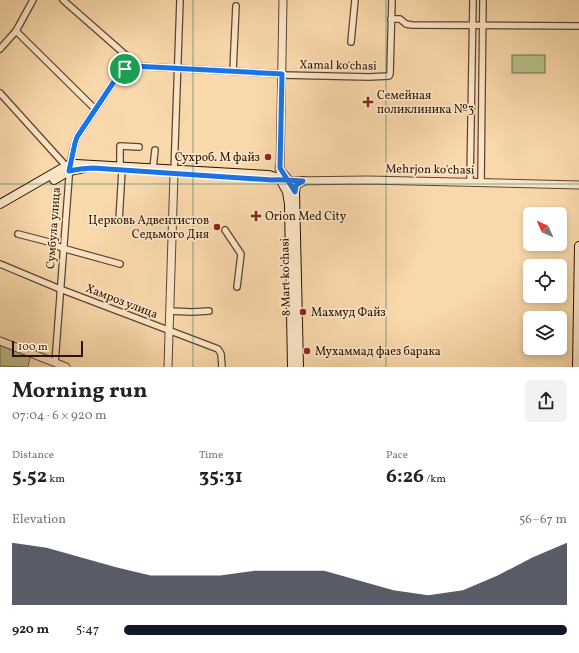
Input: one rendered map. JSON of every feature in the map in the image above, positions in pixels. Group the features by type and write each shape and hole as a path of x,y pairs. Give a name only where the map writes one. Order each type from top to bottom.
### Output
{"main road":[{"name":"Mehrjon ko'chasi","path":"0,204 68,167 153,168 272,180 280,179"},
{"name":"Mehrjon ko'chasi","path":"0,210 68,167"},
{"name":"Mehrjon ko'chasi","path":"121,168 268,176 290,181"},
{"name":"8 Mart ko'chasi","path":"280,179 286,192 289,204 292,367"},
{"name":"8 Mart ko'chasi","path":"290,181 295,192 298,367"},
{"path":"295,192 296,185 303,181"},
{"path":"578,367 579,246"}],"street":[{"path":"0,49 16,31 33,0"},
{"path":"63,0 128,57 133,66 282,74"},
{"path":"168,367 180,0"},
{"name":"8 Mart ko'chasi","path":"280,179 282,74 281,0"},
{"path":"351,42 355,0"},
{"name":"Xamal ko'chasi","path":"282,74 369,77 389,76 392,0"},
{"path":"470,182 473,0"},
{"path":"481,182 483,0"},
{"path":"232,71 236,6"},
{"path":"391,19 400,19 406,24 579,26"},
{"path":"16,31 95,109"},
{"name":"Сумбула улица","path":"55,363 68,167 76,140 95,109 119,74 125,69 133,66"},
{"path":"0,93 68,167"},
{"path":"119,221 121,168 120,146 139,147"},
{"path":"153,168 154,150"},
{"path":"268,176 275,173 280,168"},
{"name":"8 Mart ko'chasi","path":"280,168 290,181"},
{"name":"Mehrjon ko'chasi","path":"290,181 368,180 579,185"},
{"path":"225,230 241,251 236,287"},
{"path":"18,234 120,264"},
{"name":"Хамроз улица","path":"0,264 60,289 219,350 221,354 222,367"},
{"path":"170,311 209,311"},
{"path":"0,341 66,367"}],"green space":[{"path":"512,55 545,55 545,73 512,73"},
{"path":"0,345 30,357 28,367 0,366"}],"place":[{"name":"Семейная поликлиника №3","path":"368,102"},
{"name":"Сухроб. М файз","path":"268,157"},
{"name":"Orion Med City","path":"256,216"},
{"name":"Церковь Адвентистов Седьмого Дня","path":"217,227"},
{"name":"Махмуд Файз","path":"303,312"},
{"name":"Мухаммад фаез барака","path":"307,351"}],"route":[{"path":"125,69 119,74 77,137 69,171 93,168 272,180 280,179 290,181 303,181 296,185 295,192 290,181 280,168 282,74 133,66 125,69"}]}
